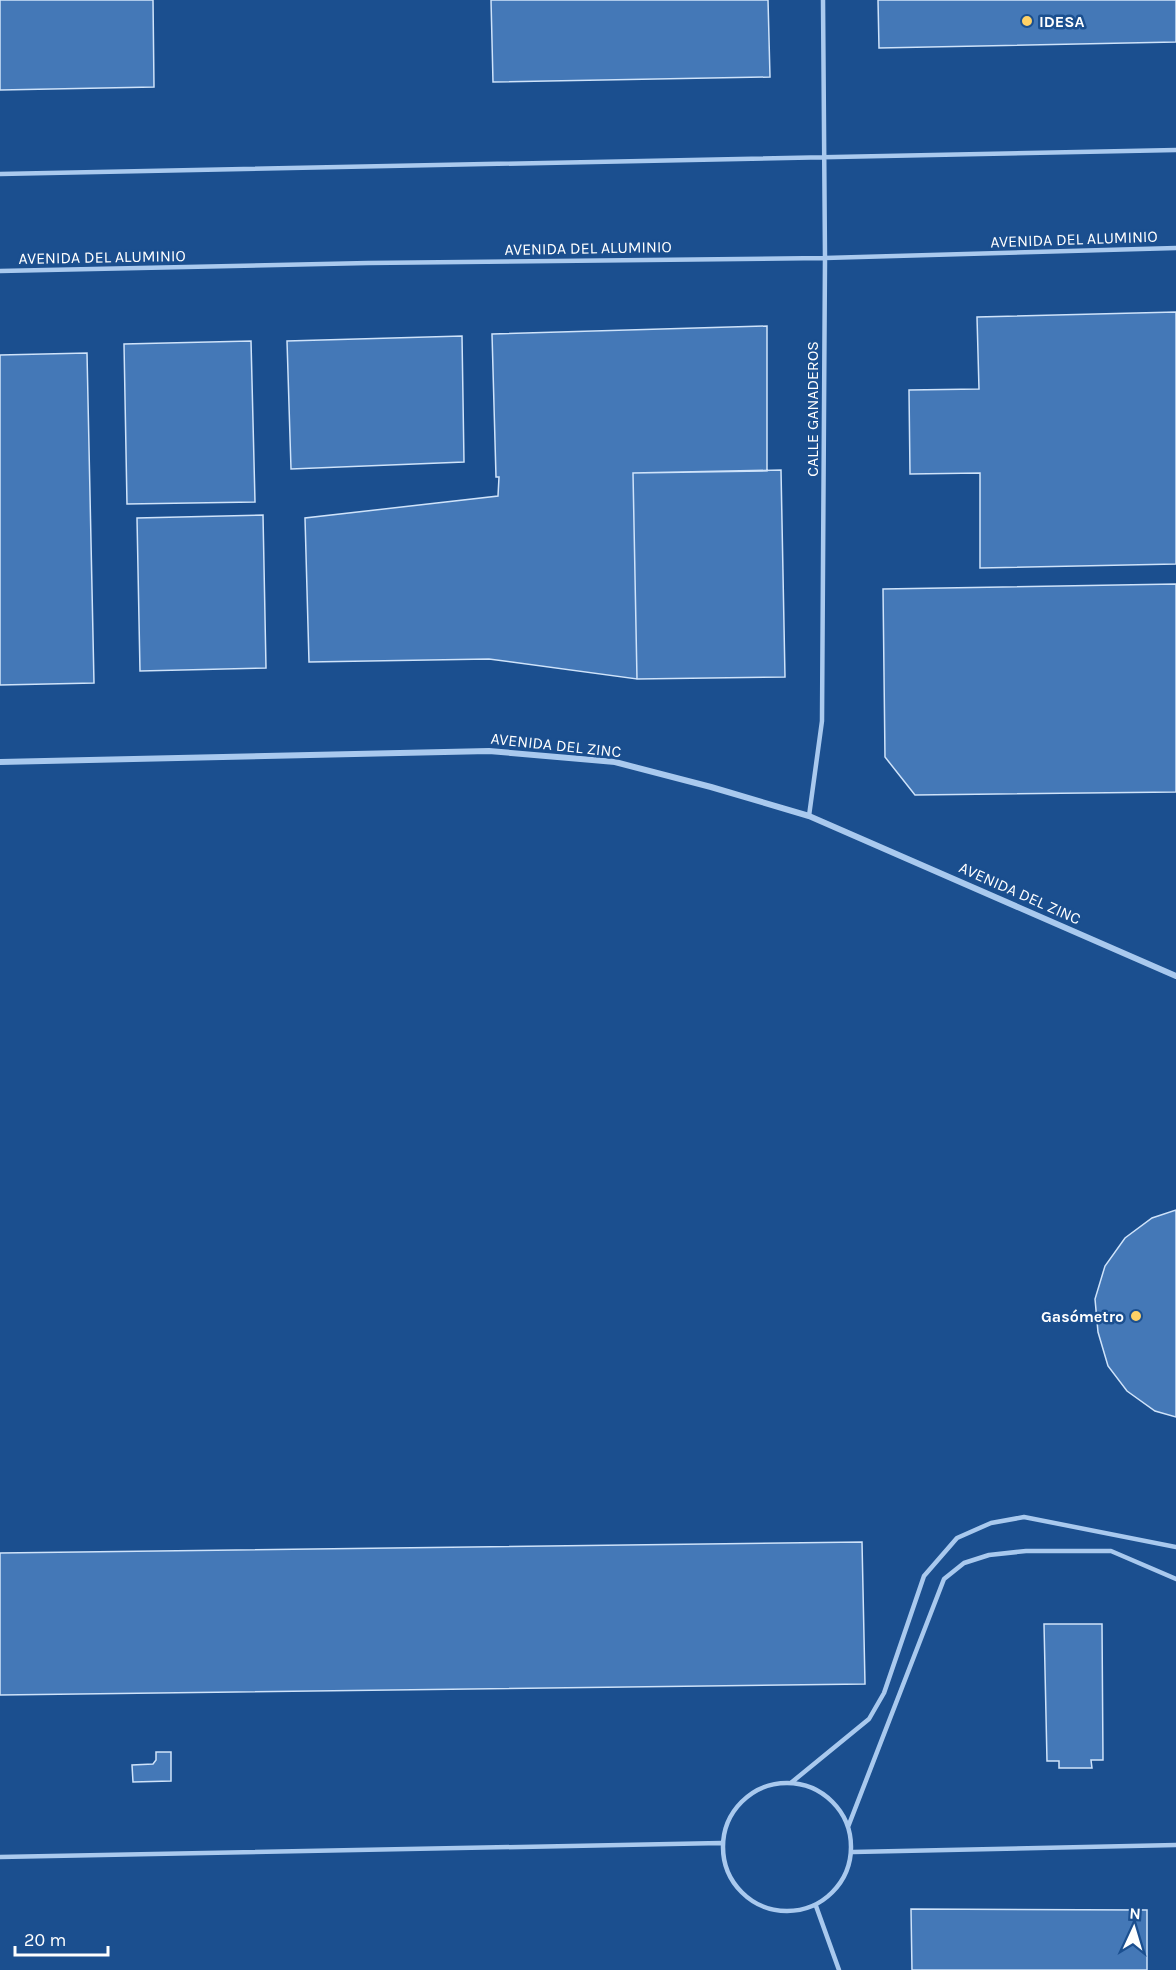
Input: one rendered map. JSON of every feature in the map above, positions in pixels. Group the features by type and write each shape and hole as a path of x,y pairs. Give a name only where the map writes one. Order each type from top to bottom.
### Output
{"street":[{"name":"AVENIDA DEL ZINC","path":"0,762 489,751 615,762 810,816 1176,976"}],"lane":[{"name":"CALLE GANADEROS","path":"810,816 822,721 825,258 823,0"},
{"path":"0,174 1176,150"},
{"name":"AVENIDA DEL ALUMINIO","path":"0,271 356,263 825,258 1176,248"},
{"path":"792,1782 824,1793 846,1819 853,1852 842,1884 816,1906 783,1913 750,1902 728,1876 721,1843 732,1811 758,1789 792,1782 869,1719 884,1693 924,1576 957,1538 991,1523 1024,1517 1176,1547"},
{"path":"848,1827 944,1580 964,1563 989,1555 1026,1551 1111,1551 1176,1579"},
{"path":"0,1857 721,1843"},
{"path":"853,1852 1176,1845"},
{"path":"816,1906 839,1970"}],"building":[{"path":"0,0 153,0 154,87 0,90"},
{"path":"491,0 768,0 770,77 493,82"},
{"name":"IDESA","path":"878,0 1176,0 1176,42 879,48"},
{"path":"1176,312 1176,564 980,568 980,473 910,474 909,390 979,389 977,317"},
{"path":"767,326 767,471 633,473 637,679 489,659 309,662 305,518 498,496 492,334"},
{"path":"462,336 464,462 291,469 287,341"},
{"path":"251,341 255,502 127,504 124,344"},
{"path":"87,353 94,683 0,685 0,355"},
{"path":"781,470 785,677 637,679 633,473"},
{"path":"263,515 266,668 140,671 137,518"},
{"path":"1176,584 1176,792 915,795 885,757 883,589"},
{"name":"Gasómetro","path":"1176,1210 1176,1417 1155,1411 1127,1391 1108,1366 1098,1332 1095,1299 1105,1266 1125,1238 1152,1218"},
{"path":"862,1542 865,1684 0,1695 0,1553"},
{"path":"1044,1624 1102,1624 1103,1760 1091,1760 1092,1768 1059,1768 1059,1761 1047,1761"},
{"path":"156,1752 171,1752 171,1781 133,1782 132,1765 153,1764 156,1760"},
{"path":"911,1909 1147,1910 1147,1970 912,1970"}],"place":[{"name":"IDESA","path":"1027,21"},
{"name":"Gasómetro","path":"1136,1316"}]}
